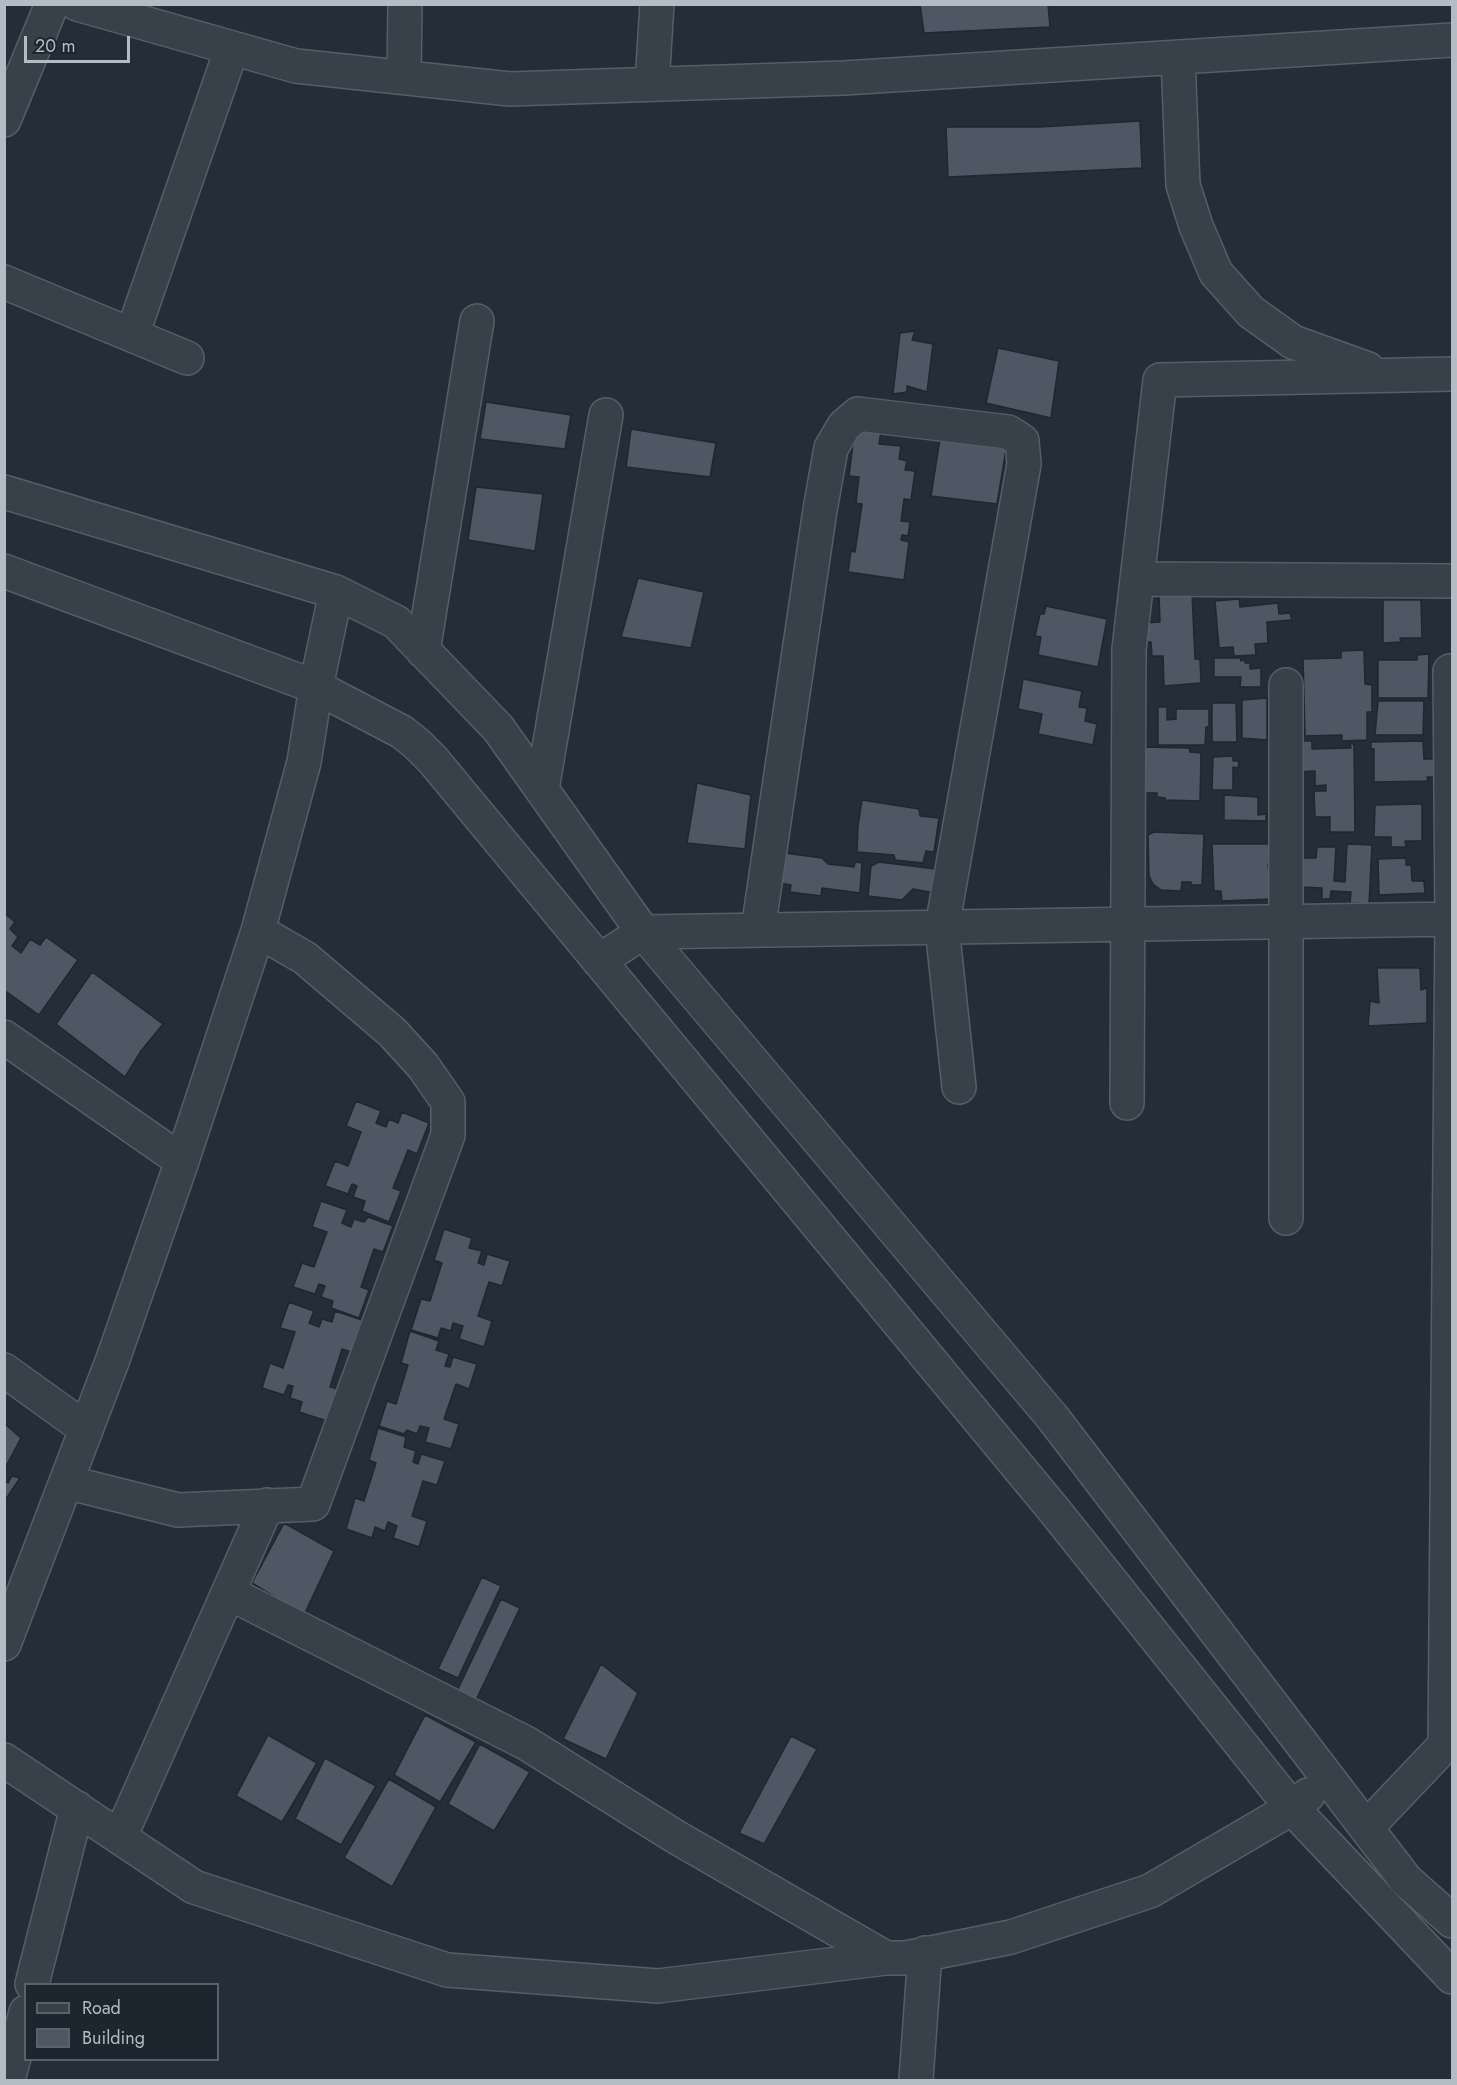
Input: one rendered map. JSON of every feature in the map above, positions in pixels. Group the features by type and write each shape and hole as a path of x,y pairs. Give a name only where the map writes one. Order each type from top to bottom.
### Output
{"street":[{"path":"4,120 52,4"},
{"path":"77,4 296,66 510,89 844,78 1452,40"},
{"path":"404,77 405,4"},
{"path":"652,84 657,4"},
{"path":"132,335 232,48"},
{"path":"1178,57 1183,185 1196,226 1216,273 1251,312 1293,342 1387,375"},
{"path":"4,282 187,358"},
{"path":"423,651 477,321"},
{"path":"1127,1103 1129,650 1160,380 1452,374"},
{"path":"758,930 831,448 844,426 858,414 1008,432 1022,441 1024,464 942,927 959,1087"},
{"path":"542,789 606,415"},
{"path":"4,492 336,592 396,622 498,728 643,932 1053,1418 1406,1880 1452,1921"},
{"path":"4,571 316,687 402,732 417,744 433,760 1054,1510 1292,1808 1452,1977"},
{"path":"1137,579 1452,580"},
{"path":"4,1644 86,1429 182,1161 258,931 304,762 316,687 336,592"},
{"path":"1366,1828 1449,1745 1452,1022 1450,671 1452,671"},
{"path":"1286,685 1284,922 1286,1218"},
{"path":"599,961 643,932 1452,919"},
{"path":"66,1482 178,1510 313,1504 448,1136 448,1102 423,1066 392,1032 305,958 258,931"},
{"path":"4,1037 182,1161"},
{"path":"4,1370 86,1429"},
{"path":"120,1837 267,1506"},
{"path":"228,1593 526,1743 676,1837 886,1958"},
{"path":"4,1760 195,1887 447,1970 658,1986 886,1958 906,1958 1011,1937 1150,1891 1292,1808 1329,1779"},
{"path":"32,1983 77,1808"},
{"path":"916,2080 925,1953"},
{"path":"8,2080 24,2020"}],"building":[{"path":"920,4 1048,4 1050,27 924,33"},
{"path":"1140,121 1142,168 948,177 946,127 1040,127"},
{"path":"915,331 912,340 933,344 927,392 907,386 907,392 893,394 900,333"},
{"path":"998,348 1059,361 1051,418 986,403"},
{"path":"486,402 571,415 565,449 480,439"},
{"path":"855,427 881,431 879,444 901,446 899,459 907,461 905,470 915,471 911,500 904,499 901,521 910,522 908,536 902,535 901,540 909,542 904,580 848,572 851,551 855,552 862,504 856,503 859,477 849,476"},
{"path":"631,429 716,443 710,477 626,467"},
{"path":"940,439 1006,449 997,504 931,496"},
{"path":"476,487 543,494 535,551 468,540"},
{"path":"638,578 704,592 691,648 621,637"},
{"path":"1192,592 1195,659 1200,659 1201,683 1164,686 1163,656 1152,656 1151,642 1145,642 1145,623 1160,622 1159,595"},
{"path":"1239,599 1240,607 1278,603 1279,614 1290,613 1292,620 1267,622 1268,643 1255,644 1256,655 1234,656 1233,647 1219,648 1215,601"},
{"path":"1383,600 1421,600 1422,638 1400,638 1401,642 1383,643"},
{"path":"1046,606 1107,619 1098,667 1038,655 1041,637 1035,636 1040,614 1044,614"},
{"path":"1364,650 1365,684 1372,685 1372,712 1367,712 1367,740 1342,741 1342,735 1305,736 1303,659 1341,658 1341,651"},
{"path":"1429,654 1428,698 1378,698 1378,660 1417,660 1417,655"},
{"path":"1214,658 1240,658 1241,661 1245,659 1245,663 1250,663 1250,669 1261,668 1261,687 1240,687 1241,677 1214,677"},
{"path":"1023,679 1082,691 1079,707 1087,708 1085,721 1097,724 1093,745 1038,734 1042,714 1018,709"},
{"path":"1267,698 1267,740 1242,738 1242,700"},
{"path":"1378,701 1424,701 1423,735 1375,735"},
{"path":"1212,703 1236,703 1237,742 1212,742"},
{"path":"1158,707 1167,707 1167,720 1176,719 1176,709 1209,709 1209,727 1206,727 1205,745 1158,745"},
{"path":"1297,741 1312,741 1312,749 1351,748 1350,744 1354,744 1355,832 1330,832 1330,817 1315,817 1314,791 1326,791 1326,785 1315,786 1315,771 1298,772"},
{"path":"1423,741 1424,759 1436,759 1436,777 1427,777 1428,781 1374,782 1374,749 1371,749 1371,742"},
{"path":"1142,747 1189,748 1190,752 1201,753 1200,801 1165,800 1165,798 1157,797 1157,793 1141,793"},
{"path":"1233,756 1233,761 1239,761 1238,768 1233,767 1233,790 1212,790 1213,757"},
{"path":"697,783 751,795 745,849 687,843"},
{"path":"1224,795 1258,797 1258,815 1266,814 1266,821 1224,820"},
{"path":"862,800 919,809 920,816 939,818 934,852 926,851 923,863 895,860 894,855 857,852"},
{"path":"1422,804 1422,841 1405,841 1406,847 1391,847 1391,837 1374,837 1375,805"},
{"path":"1154,832 1204,834 1202,885 1182,882 1181,891 1161,890 1153,884 1149,876 1148,835"},
{"path":"1212,844 1274,844 1275,862 1268,864 1272,899 1222,901 1221,891 1214,891"},
{"path":"1347,844 1372,845 1369,904 1350,903 1351,892 1331,891 1330,899 1322,899 1322,888 1302,887 1303,858 1316,858 1317,847 1336,847 1334,881 1345,882"},
{"path":"784,853 822,858 828,864 854,867 855,862 862,863 860,893 822,888 821,896 790,892 791,885 780,883"},
{"path":"1406,858 1406,865 1411,865 1412,881 1424,881 1425,893 1379,895 1378,859"},
{"path":"879,862 936,869 935,893 913,889 902,900 868,896 871,866"},
{"path":"4,913 15,922 10,929 18,937 12,946 21,953 30,939 40,945 46,937 78,960 39,1015 4,990"},
{"path":"1377,968 1420,968 1421,990 1427,988 1427,1023 1368,1026 1370,1001 1379,1003"},
{"path":"92,972 163,1024 141,1051 125,1077 56,1024"},
{"path":"356,1101 381,1111 376,1123 386,1127 389,1119 398,1123 402,1112 429,1123 417,1154 408,1150 393,1188 401,1191 389,1222 362,1211 365,1201 353,1197 357,1186 352,1184 348,1194 325,1186 335,1161 348,1166 361,1132 346,1126"},
{"path":"321,1201 347,1210 342,1223 351,1227 354,1219 364,1222 368,1217 393,1226 383,1252 374,1249 361,1287 369,1290 359,1318 331,1308 333,1301 321,1297 325,1286 319,1284 315,1294 293,1287 302,1263 314,1267 327,1232 312,1227"},
{"path":"444,1229 472,1238 469,1248 482,1251 478,1263 484,1265 487,1254 510,1261 502,1286 489,1282 478,1316 492,1321 484,1347 459,1339 463,1326 453,1323 451,1331 441,1328 438,1338 411,1330 421,1299 430,1301 442,1263 434,1260"},
{"path":"289,1302 314,1311 309,1323 319,1327 322,1319 332,1322 335,1311 362,1320 351,1352 342,1349 330,1387 338,1389 327,1421 299,1412 302,1402 290,1398 293,1386 288,1385 284,1395 262,1388 270,1363 283,1368 295,1332 280,1328"},
{"path":"410,1331 439,1341 436,1350 449,1354 445,1366 450,1367 453,1357 477,1364 469,1389 456,1384 444,1419 459,1424 451,1449 425,1442 429,1428 420,1426 417,1434 407,1430 404,1434 379,1426 387,1401 396,1404 408,1365 401,1363"},
{"path":"4,1423 21,1438 4,1470"},
{"path":"378,1428 406,1437 404,1447 416,1451 413,1462 418,1464 421,1454 445,1461 437,1485 423,1481 412,1516 427,1521 419,1547 393,1538 397,1526 388,1522 385,1531 375,1527 372,1538 346,1529 355,1498 364,1501 376,1463 369,1460"},
{"path":"12,1476 20,1478 4,1502 4,1480 8,1483"},
{"path":"284,1523 334,1551 304,1615 252,1583"},
{"path":"482,1577 501,1586 458,1678 438,1669"},
{"path":"501,1599 520,1608 476,1700 457,1691"},
{"path":"601,1664 638,1693 606,1759 563,1739"},
{"path":"425,1715 476,1742 440,1802 394,1775"},
{"path":"268,1735 317,1763 282,1822 236,1796"},
{"path":"791,1736 817,1749 764,1844 739,1833"},
{"path":"480,1744 530,1772 494,1831 448,1804"},
{"path":"325,1758 376,1786 341,1845 295,1819"},
{"path":"389,1779 436,1807 392,1887 344,1858"}]}
